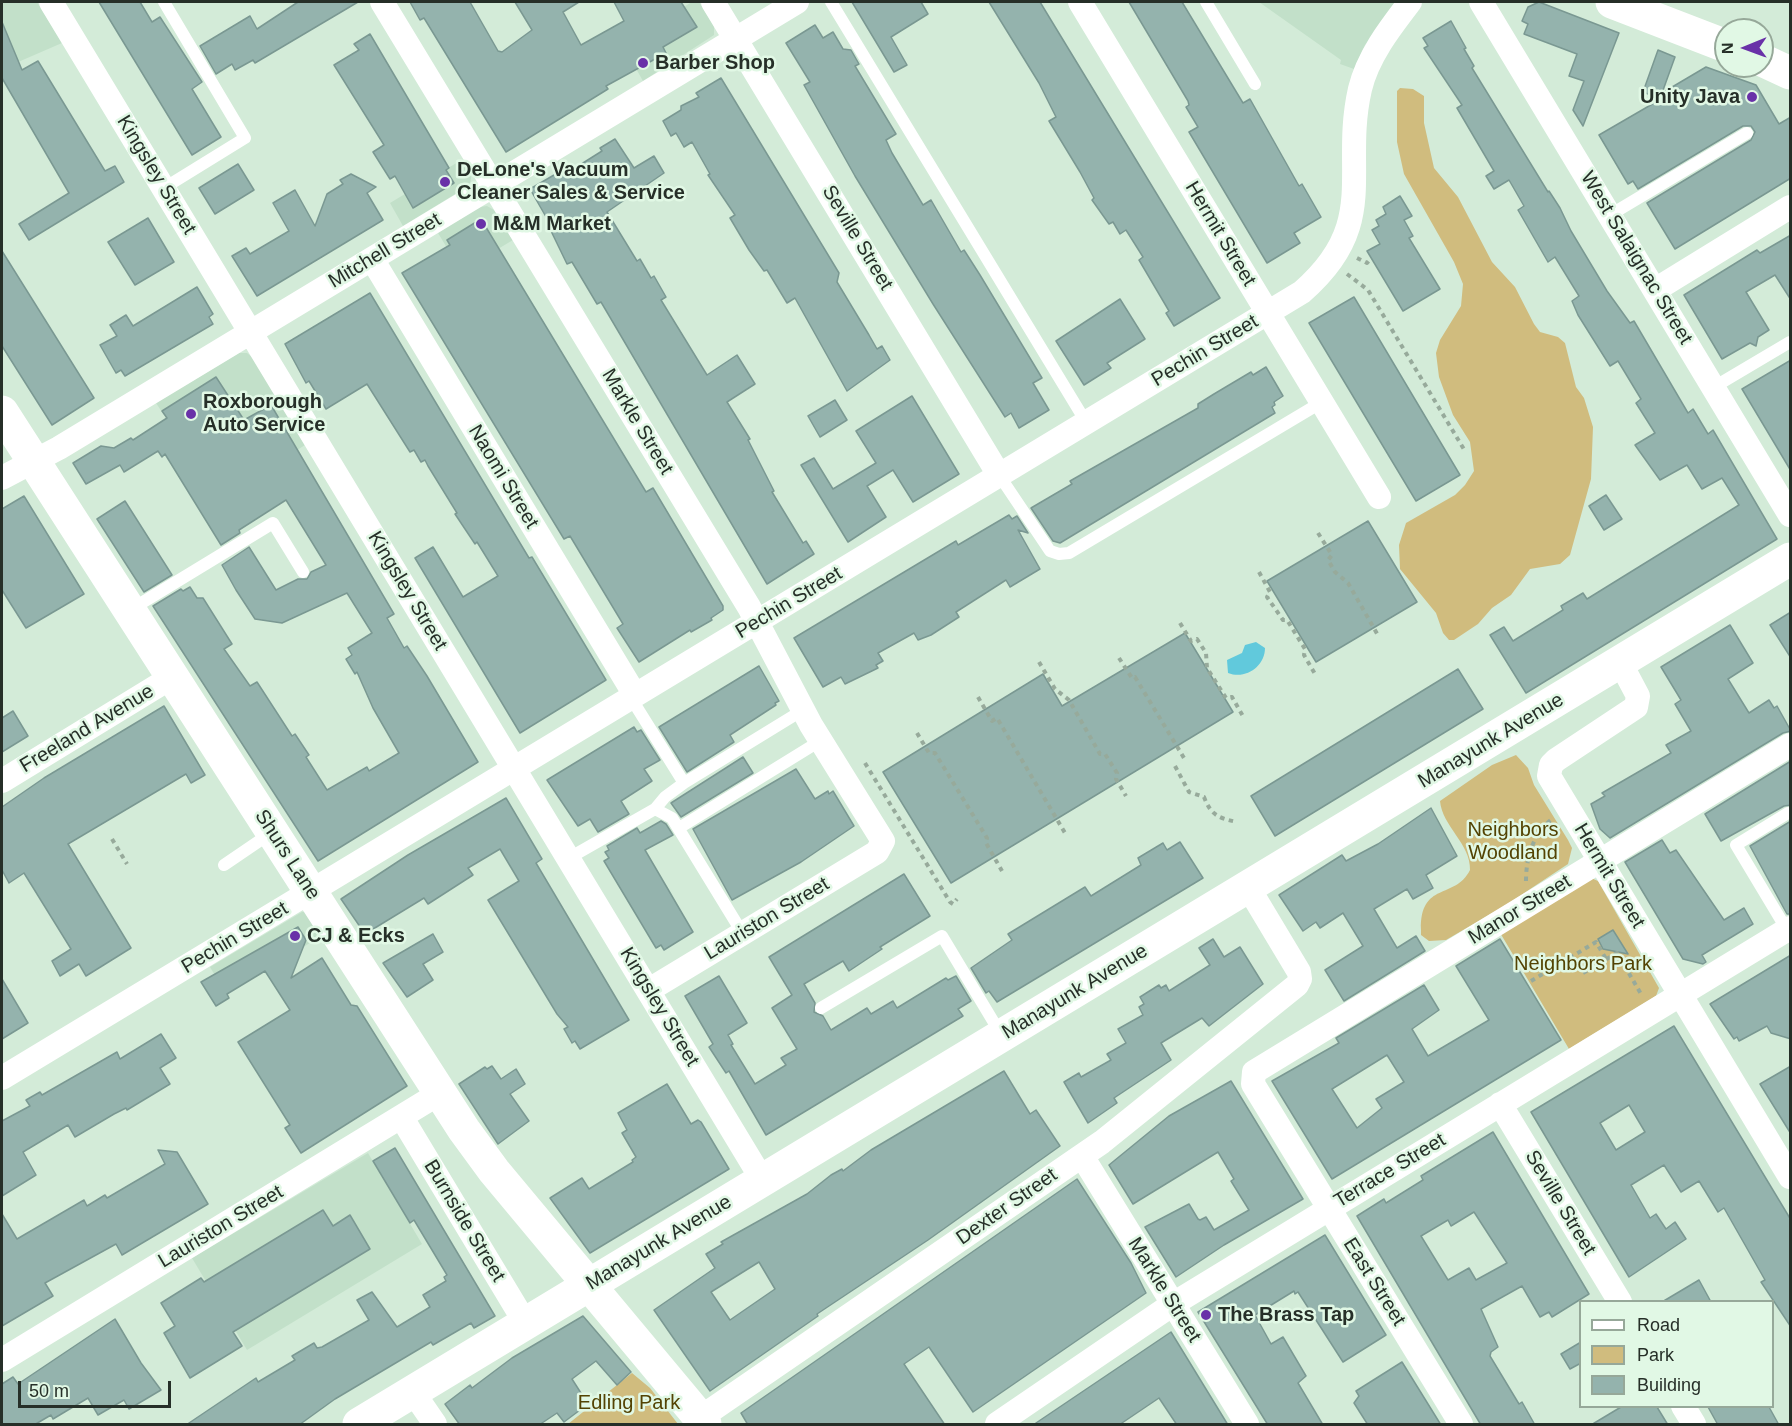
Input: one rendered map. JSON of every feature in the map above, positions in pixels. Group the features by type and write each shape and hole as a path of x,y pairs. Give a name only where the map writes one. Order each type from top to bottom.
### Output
{"street":[{"name":"Kingsley Street","path":"51,2 763,1181"},
{"name":"Markle Street","path":"382,2 756,623 802,710 881,836 883,845"},
{"name":"Seville Street","path":"713,2 999,475"},
{"name":"Mitchell Street","path":"2,478 33,462 251,332 797,2"},
{"name":"Hermit Street","path":"1080,2 1379,497"},
{"name":"Pechin Street","path":"2,1078 1302,292 1322,272 1347,229 1355,192 1356,119 1360,88 1374,54 1410,2"},
{"name":"West Salaignac Street","path":"1481,2 1791,515"},
{"path":"1623,3 1714,41"},
{"path":"1774,65 1791,73"},
{"path":"1655,290 1791,207"},
{"name":"Naomi Street","path":"372,259 633,696"},
{"name":"Shurs Lane","path":"2,412 440,1094 494,1171 703,1421"},
{"name":"Manayunk Avenue","path":"359,1425 1791,559"},
{"name":"Hermit Street","path":"1620,662 1638,696 1636,707 1556,760 1549,770 1551,780 1791,1177"},
{"name":"Freeland Avenue","path":"2,781 172,677"},
{"name":"Manor Street","path":"1252,1076 1257,1069 1791,745"},
{"name":"Lauriston Street","path":"649,990 877,852 883,845"},
{"name":"Dexter Street","path":"703,1421 1082,1156 1261,1014 1300,979 1299,972 1248,887"},
{"name":"Terrace Street","path":"997,1425 1173,1304 1789,929"},
{"name":"East Street","path":"1252,1076 1253,1084 1461,1425"},
{"name":"Lauriston Street","path":"2,1360 440,1094"},
{"name":"Seville Street","path":"1500,1104 1619,1300"},
{"name":"Burnside Street","path":"402,1118 526,1324"},
{"name":"Markle Street","path":"1082,1156 1246,1425"},
{"path":"413,1392 435,1425"},
{"path":"1684,1408 1694,1425"}],"lane":[{"path":"164,2 245,138 164,188"},
{"path":"831,2 1086,422"},
{"path":"1206,2 1255,84"},
{"path":"1610,215 1747,134"},
{"path":"1714,387 1791,342"},
{"path":"999,475 1050,550 1059,554 1069,553 1322,402"},
{"path":"129,611 273,523 303,572"},
{"path":"633,696 684,783"},
{"path":"569,858 655,809 665,797 684,783 802,710"},
{"path":"679,828 820,741"},
{"path":"655,809 672,818 743,934"},
{"path":"1788,813 1736,845 1789,929"},
{"path":"224,865 273,832"},
{"path":"821,1008 942,936 1002,1036"}],"path":[{"path":"1354,256 1367,263 1371,258"},
{"path":"1344,272 1368,290 1465,450"},
{"path":"1318,533 1332,555 1328,560 1335,572 1348,583 1378,637"},
{"path":"1259,572 1270,592 1267,597 1283,620 1287,620 1305,649 1304,655 1315,674"},
{"path":"1180,623 1191,641 1197,639 1206,653 1208,668 1226,698 1232,697 1244,718"},
{"path":"1119,658 1132,678 1135,677 1184,758"},
{"path":"1039,662 1054,689 1069,700 1100,754 1104,754 1117,773 1116,779 1126,796"},
{"path":"978,697 992,721 997,718 1065,833"},
{"path":"917,733 929,753 935,753 987,838 986,843 1002,871"},
{"path":"865,763 950,902 953,904 957,899"},
{"path":"1175,766 1189,792 1204,797 1210,812 1220,818 1237,822"},
{"path":"1536,901 1526,882 1526,865 1530,852 1545,824 1568,808"},
{"path":"112,839 127,864"},
{"path":"1531,981 1596,942 1606,959"},
{"path":"1583,973 1624,949"},
{"path":"1617,953 1643,997"}],"shaded area":[{"path":"2,2 37,2 62,43 2,69"},
{"path":"692,2 699,2 714,26 714,35 643,81 622,44"},
{"path":"1259,2 1395,2 1365,45 1354,69 1340,64 1341,60"},
{"path":"463,159 472,172 470,185 403,226 390,203"},
{"path":"487,206 494,210 513,240 461,271 438,233 479,207"},
{"path":"239,353 247,353 253,358 305,445 220,500 156,403"},
{"path":"302,912 306,912 323,935 226,994 210,967"},
{"path":"368,1153 422,1244 247,1350 192,1258"}],"green space":[{"path":"1400,88 1413,89 1424,96 1424,123 1434,168 1458,197 1492,262 1515,287 1540,332 1558,337 1565,343 1576,387 1584,398 1593,427 1591,479 1570,555 1560,564 1530,569 1511,595 1492,608 1478,624 1454,640 1449,640 1443,633 1436,613 1400,569 1399,545 1406,523 1455,495 1474,471 1470,442 1453,415 1439,377 1436,353 1440,340 1461,306 1463,284 1454,262 1404,174 1397,142 1397,91"},
{"name":"Neighbors Woodland","path":"1516,755 1528,768 1534,785 1572,848 1568,864 1506,905 1446,940 1429,941 1421,935 1422,915 1426,904 1432,897 1464,879 1470,870 1466,852 1446,819 1440,801 1492,765"},
{"name":"Neighbors Park","path":"1591,878 1598,881 1659,988 1656,996 1569,1049 1499,931"},
{"name":"Edling Park","path":"632,1373 650,1388 678,1424 568,1424"}],"water":[{"path":"1256,642 1265,648 1258,666 1241,675 1228,673 1227,660 1242,653 1245,645"}],"building":[{"path":"99,2 140,2 152,22 160,17 202,82 192,89 221,137 192,155"},
{"path":"298,2 358,2 255,63 253,60 235,70 232,64 216,74 200,46 250,16 257,29"},
{"path":"410,2 470,2 498,51 502,52 532,30 515,2 579,2 563,12 581,45 624,21 614,2 681,2 697,27 663,47 666,53 606,86 608,89 506,152 424,18 420,20"},
{"path":"852,2 921,2 928,14 891,37 907,65 894,72"},
{"path":"989,2 1040,2 1220,298 1174,326 1166,313 1169,311 1139,260 1143,257 1126,230 1120,234 1113,222 1109,224 1092,200 1094,198 1080,172 1049,121 1056,117 1039,83"},
{"path":"1129,2 1182,2 1243,103 1250,99 1299,186 1302,184 1321,217 1294,233 1300,243 1267,263 1189,132 1198,127 1186,107 1189,105 1188,101"},
{"path":"1539,2 1619,33 1583,126 1573,110 1584,81 1569,76 1577,54 1524,34 1528,24 1522,21 1528,7"},
{"path":"1451,21 1466,48 1464,49 1474,66 1472,68 1560,208 1607,291 1630,323 1634,321 1688,413 1693,409 1708,434 1713,430 1777,539 1526,693 1490,635 1504,627 1513,641 1563,610 1561,606 1583,593 1587,599 1739,505 1722,478 1702,489 1687,465 1660,480 1635,445 1655,433 1636,403 1641,399 1618,361 1610,366 1578,315 1572,301 1579,296 1555,257 1548,262 1518,210 1524,206 1509,180 1494,189 1486,176 1494,171 1457,108 1462,105 1424,48 1428,46 1423,38"},
{"path":"2,22 22,70 38,61 105,171 115,166 124,182 29,240 19,224 69,193 2,78"},
{"path":"815,25 823,38 833,32 843,49 851,50 859,64 855,66 896,134 886,140 892,153 923,205 931,200 961,252 964,250 1042,378 1033,383 1049,410 1019,428 1011,413 1005,417 933,304 855,176 804,85 810,82 786,43"},
{"path":"370,34 449,168 446,170 454,183 413,208 395,176 390,179 373,152 384,145 334,65 359,50 354,44"},
{"path":"1658,50 1675,57 1662,93 1706,67 1714,70 1714,78 1737,78 1756,85 1779,124 1791,117 1791,178 1675,249 1647,203 1751,140 1755,132 1751,126 1743,126 1638,189 1633,181 1628,184 1599,135 1661,99 1643,92"},
{"path":"721,78 839,273 837,282 877,349 882,346 890,360 847,391 795,298 787,303 767,270 764,271 749,250 730,218 735,215 708,175 710,174 692,142 684,147 676,133 671,136 663,121 681,110 681,106 699,97 696,93"},
{"path":"615,139 634,168 654,156 664,173 607,212 637,261 640,259 651,278 654,276 666,297 661,300 707,375 737,355 755,384 727,402 750,439 748,440 774,491 772,492 803,543 806,541 814,554 767,584 601,302 597,304 572,262 567,264 551,231 553,229 530,189 566,168 575,168 602,151 600,148"},
{"path":"238,164 254,190 215,214 199,188"},
{"path":"351,174 376,187 367,193 383,220 257,296 232,256 246,248 250,254 289,231 273,203 295,190 315,226 327,194 343,184 340,180"},
{"path":"1400,196 1412,216 1404,220 1413,236 1409,238 1440,289 1403,311 1367,251 1380,244 1372,230 1379,226 1376,220 1386,214 1383,207"},
{"path":"148,218 174,262 135,285 108,242"},
{"path":"481,219 646,492 653,488 723,606 723,610 711,618 712,620 691,632 690,630 639,662 617,628 623,624 570,536 564,539 402,273 450,245 447,240"},
{"path":"1791,235 1791,300 1775,275 1746,292 1769,330 1758,337 1756,346 1750,343 1722,359 1684,295 1757,250 1760,253"},
{"path":"2,251 94,398 52,425 2,346"},
{"path":"197,287 213,314 209,317 213,324 125,376 121,370 116,373 100,345 117,336 110,325 126,315 133,326"},
{"path":"370,293 529,558 532,557 606,680 520,733 415,558 433,547 463,597 498,576 477,542 475,544 455,514 457,513 425,460 421,462 414,450 410,452 367,384 326,409 309,381 306,383 285,344"},
{"path":"1354,297 1460,475 1416,501 1309,323"},
{"path":"1120,299 1145,339 1107,363 1111,368 1084,385 1056,341"},
{"path":"1791,360 1791,471 1742,389"},
{"path":"1266,367 1283,396 1274,402 1275,405 1272,407 1275,413 1060,543 1053,541 1031,508 1072,484 1070,481 1198,408 1198,404 1214,394 1251,372 1253,375"},
{"path":"216,377 244,420 271,405 394,614 387,618 404,648 407,646 427,676 478,762 318,861 153,606 181,589 183,591 190,587 197,598 203,598 232,644 224,649 250,686 257,682 292,736 295,734 309,755 306,757 327,790 367,767 369,771 399,753 373,708 357,672 355,674 346,659 352,655 348,648 372,633 347,593 282,623 255,619 236,590 222,565 249,547 276,590 298,579 307,579 311,572 326,565 286,500 239,530 240,533 221,545 165,454 162,457 158,451 124,472 120,465 86,484 73,463 101,446 114,448 131,438 133,440 167,418 162,411"},
{"path":"912,396 959,474 913,502 893,470 867,486 886,517 848,542 801,465 814,458 833,489 876,463 856,431"},
{"path":"835,400 847,420 820,437 808,416"},
{"path":"1606,495 1622,519 1604,530 1589,506"},
{"path":"24,496 84,594 26,628 2,590 2,509"},
{"path":"125,501 172,575 144,592 97,519"},
{"path":"1009,515 1012,519 1017,516 1028,533 1018,530 1040,569 1010,587 1006,580 956,612 959,617 931,635 918,640 914,633 878,653 883,661 876,665 878,668 845,684 841,677 823,687 794,638 956,541 958,545"},
{"path":"1368,521 1417,602 1316,662 1267,581"},
{"path":"1791,612 1791,658 1770,625"},
{"path":"1730,625 1753,663 1728,679 1749,713 1769,700 1774,708 1777,706 1791,731 1783,733 1610,838 1600,829 1591,804 1605,796 1602,793 1671,753 1666,745 1691,731 1675,704 1681,700 1661,667"},
{"path":"1185,633 1233,712 951,883 883,772 1043,674 1062,706"},
{"path":"759,666 779,701 730,735 734,742 687,772 659,727"},
{"path":"1458,669 1483,709 1275,836 1251,796"},
{"path":"164,706 205,775 191,783 186,774 68,844 131,948 86,976 79,964 60,976 52,961 71,949 24,873 9,883 2,870 2,807 44,778"},
{"path":"13,711 28,736 2,752 2,718"},
{"path":"634,727 637,732 641,730 660,760 644,769 652,781 621,801 629,814 598,832 590,819 578,826 547,780"},
{"path":"743,757 753,773 681,817 671,803"},
{"path":"1791,761 1791,805 1784,806 1721,841 1705,814"},
{"path":"796,769 815,799 828,791 829,794 833,791 854,826 801,862 732,900 693,829"},
{"path":"506,798 542,859 536,863 629,1020 580,1049 575,1041 572,1043 564,1029 568,1027 557,1014 488,900 519,881 500,849 468,868 473,875 428,904 424,898 365,934 341,899 408,855"},
{"path":"1431,808 1457,856 1426,875 1433,888 1413,899 1407,889 1374,909 1397,948 1416,936 1425,951 1344,1001 1325,970 1363,946 1343,913 1320,928 1316,922 1303,931 1279,895 1342,855 1346,861 1378,844"},
{"path":"661,821 666,824 673,835 645,850 693,932 664,950 661,945 656,948 604,861 609,858 605,852 609,850 607,846 637,828 640,833"},
{"path":"1791,821 1791,914 1787,914 1750,846"},
{"path":"1662,840 1670,853 1676,850 1724,920 1744,908 1753,924 1702,955 1706,962 1703,964 1683,959 1625,862"},
{"path":"1180,842 1203,878 997,1002 989,991 986,993 971,968 1012,940 1008,934 1085,887 1091,896 1141,865 1138,858 1163,843 1167,850"},
{"path":"904,874 930,916 880,947 882,949 849,971 843,961 804,984 815,1003 814,1012 823,1016 831,1030 867,1008 871,1014 893,1001 897,1008 946,978 948,980 956,976 971,1001 958,1009 963,1016 766,1135 729,1071 726,1073 709,1047 713,1044 685,996 719,976 747,1023 728,1035 733,1044 731,1045 755,1084 786,1065 781,1058 797,1049 772,1008 792,995 769,957"},
{"path":"298,927 306,940 291,978 322,958 351,1005 357,1006 407,1086 301,1153 285,1128 290,1125 238,1042 290,1010 265,971 227,994 229,998 216,1006 201,982"},
{"path":"1613,930 1628,954 1603,949 1598,939"},
{"path":"433,934 443,952 423,964 433,980 407,997 383,963"},
{"path":"1213,939 1224,957 1240,947 1263,984 1209,1026 1202,1018 1161,1043 1171,1060 1114,1098 1117,1103 1088,1123 1064,1082 1079,1073 1081,1077 1111,1060 1107,1054 1126,1043 1118,1029 1143,1015 1139,1007 1144,1004 1140,997 1159,985 1161,988 1166,985 1169,991 1210,965 1199,948"},
{"path":"1500,939 1561,1040 1332,1179 1272,1081 1339,1043 1336,1038 1424,985 1439,1010 1412,1029 1428,1056 1489,1020 1456,966","holes":["1387,1055 1404,1082 1376,1099 1382,1108 1357,1128 1332,1089"]},
{"path":"1791,955 1791,1039 1771,1033 1767,1026 1739,1041 1737,1037 1734,1039 1710,1004"},
{"path":"2,979 28,1023 2,1039"},
{"path":"1674,1026 1791,1220 1791,1327 1761,1282 1765,1280 1724,1208 1718,1212 1699,1181 1681,1192 1664,1165 1631,1185 1650,1218 1656,1214 1666,1229 1675,1222 1686,1239 1629,1277 1531,1112","holes":["1629,1105 1645,1132 1616,1150 1600,1123"]},
{"path":"161,1034 176,1058 160,1068 170,1084 75,1137 68,1125 23,1152 36,1175 2,1196 2,1121 30,1106 26,1100 40,1092 42,1095 117,1052 120,1059"},
{"path":"492,1066 501,1079 516,1069 525,1084 510,1094 529,1121 498,1144 459,1084 485,1067 487,1069"},
{"path":"1791,1066 1791,1134 1760,1084"},
{"path":"1004,1071 1030,1114 1036,1110 1060,1146 710,1391 654,1310 715,1268 706,1254 723,1244 721,1242 807,1194 831,1175 842,1169 843,1171 871,1150","holes":["759,1262 775,1289 730,1320 711,1292"]},
{"path":"1231,1081 1303,1199 1224,1245 1176,1277 1145,1227 1189,1204 1198,1219 1206,1217 1214,1230 1249,1210 1231,1181 1234,1179 1218,1152 1133,1204 1109,1165 1169,1116"},
{"path":"667,1084 691,1124 698,1120 701,1122 729,1169 590,1253 550,1198 582,1178 589,1189 633,1162 632,1160 636,1157 622,1133 627,1130 618,1113"},
{"path":"1493,1132 1589,1294 1552,1317 1549,1312 1540,1317 1522,1286 1481,1309 1498,1347 1491,1352 1490,1356 1519,1404 1522,1402 1535,1425 1481,1425 1357,1216 1384,1199 1386,1203 1423,1180 1421,1176","holes":["1474,1212 1507,1263 1476,1280 1469,1268 1448,1280 1421,1236 1448,1220 1451,1226"]},
{"path":"395,1148 495,1316 474,1328 471,1323 433,1345 431,1342 335,1399 299,1425 186,1425 256,1378 258,1382 295,1360 292,1356 314,1343 317,1348 322,1347 369,1320 357,1300 372,1292 397,1327 430,1307 423,1295 446,1281 444,1277 447,1275 414,1220 410,1223 373,1161"},
{"path":"158,1150 177,1152 208,1204 122,1255 116,1244 45,1283 53,1296 2,1326 2,1214 17,1239 84,1200 87,1206 105,1195 107,1198 165,1164"},
{"path":"1077,1179 1131,1263 1146,1293 973,1412 929,1347 904,1364 945,1425 748,1425 741,1413"},
{"path":"323,1210 333,1226 350,1215 370,1249 233,1332 242,1346 190,1378 164,1333 175,1326 161,1303 201,1278 204,1282"},
{"path":"1325,1235 1386,1335 1343,1362 1298,1292 1295,1294 1294,1291 1255,1315 1271,1344 1283,1337 1306,1376 1298,1383 1323,1425 1268,1425 1198,1312"},
{"path":"1699,1280 1710,1300 1665,1300"},
{"path":"583,1316 631,1372 617,1385 596,1361 572,1379 588,1404 564,1422 557,1413 539,1425 460,1425 445,1404 470,1385 472,1388 512,1358"},
{"path":"115,1319 141,1363 161,1390 129,1409 124,1400 98,1415 88,1398 53,1419 51,1415 34,1425 2,1425 2,1384 13,1377 18,1384"},
{"path":"1171,1332 1228,1425 1177,1425 1159,1398 1119,1425 1033,1425"},
{"path":"1579,1343 1579,1364 1570,1369 1561,1354"},
{"path":"1402,1362 1441,1425 1368,1425 1354,1403 1359,1396 1356,1391"},
{"path":"1619,1408 1658,1408 1668,1425 1591,1425"},
{"path":"1709,1408 1770,1408 1779,1425 1718,1425"}],"place":[{"name":"Barber Shop","path":"643,63"},
{"name":"Unity Java","path":"1752,97"},
{"name":"DeLone's Vacuum Cleaner Sales & Service","path":"445,182"},
{"name":"M&M Market","path":"481,224"},
{"name":"Roxborough Auto Service","path":"191,414"},
{"name":"CJ & Ecks","path":"295,936"},
{"name":"The Brass Tap","path":"1206,1315"}]}
